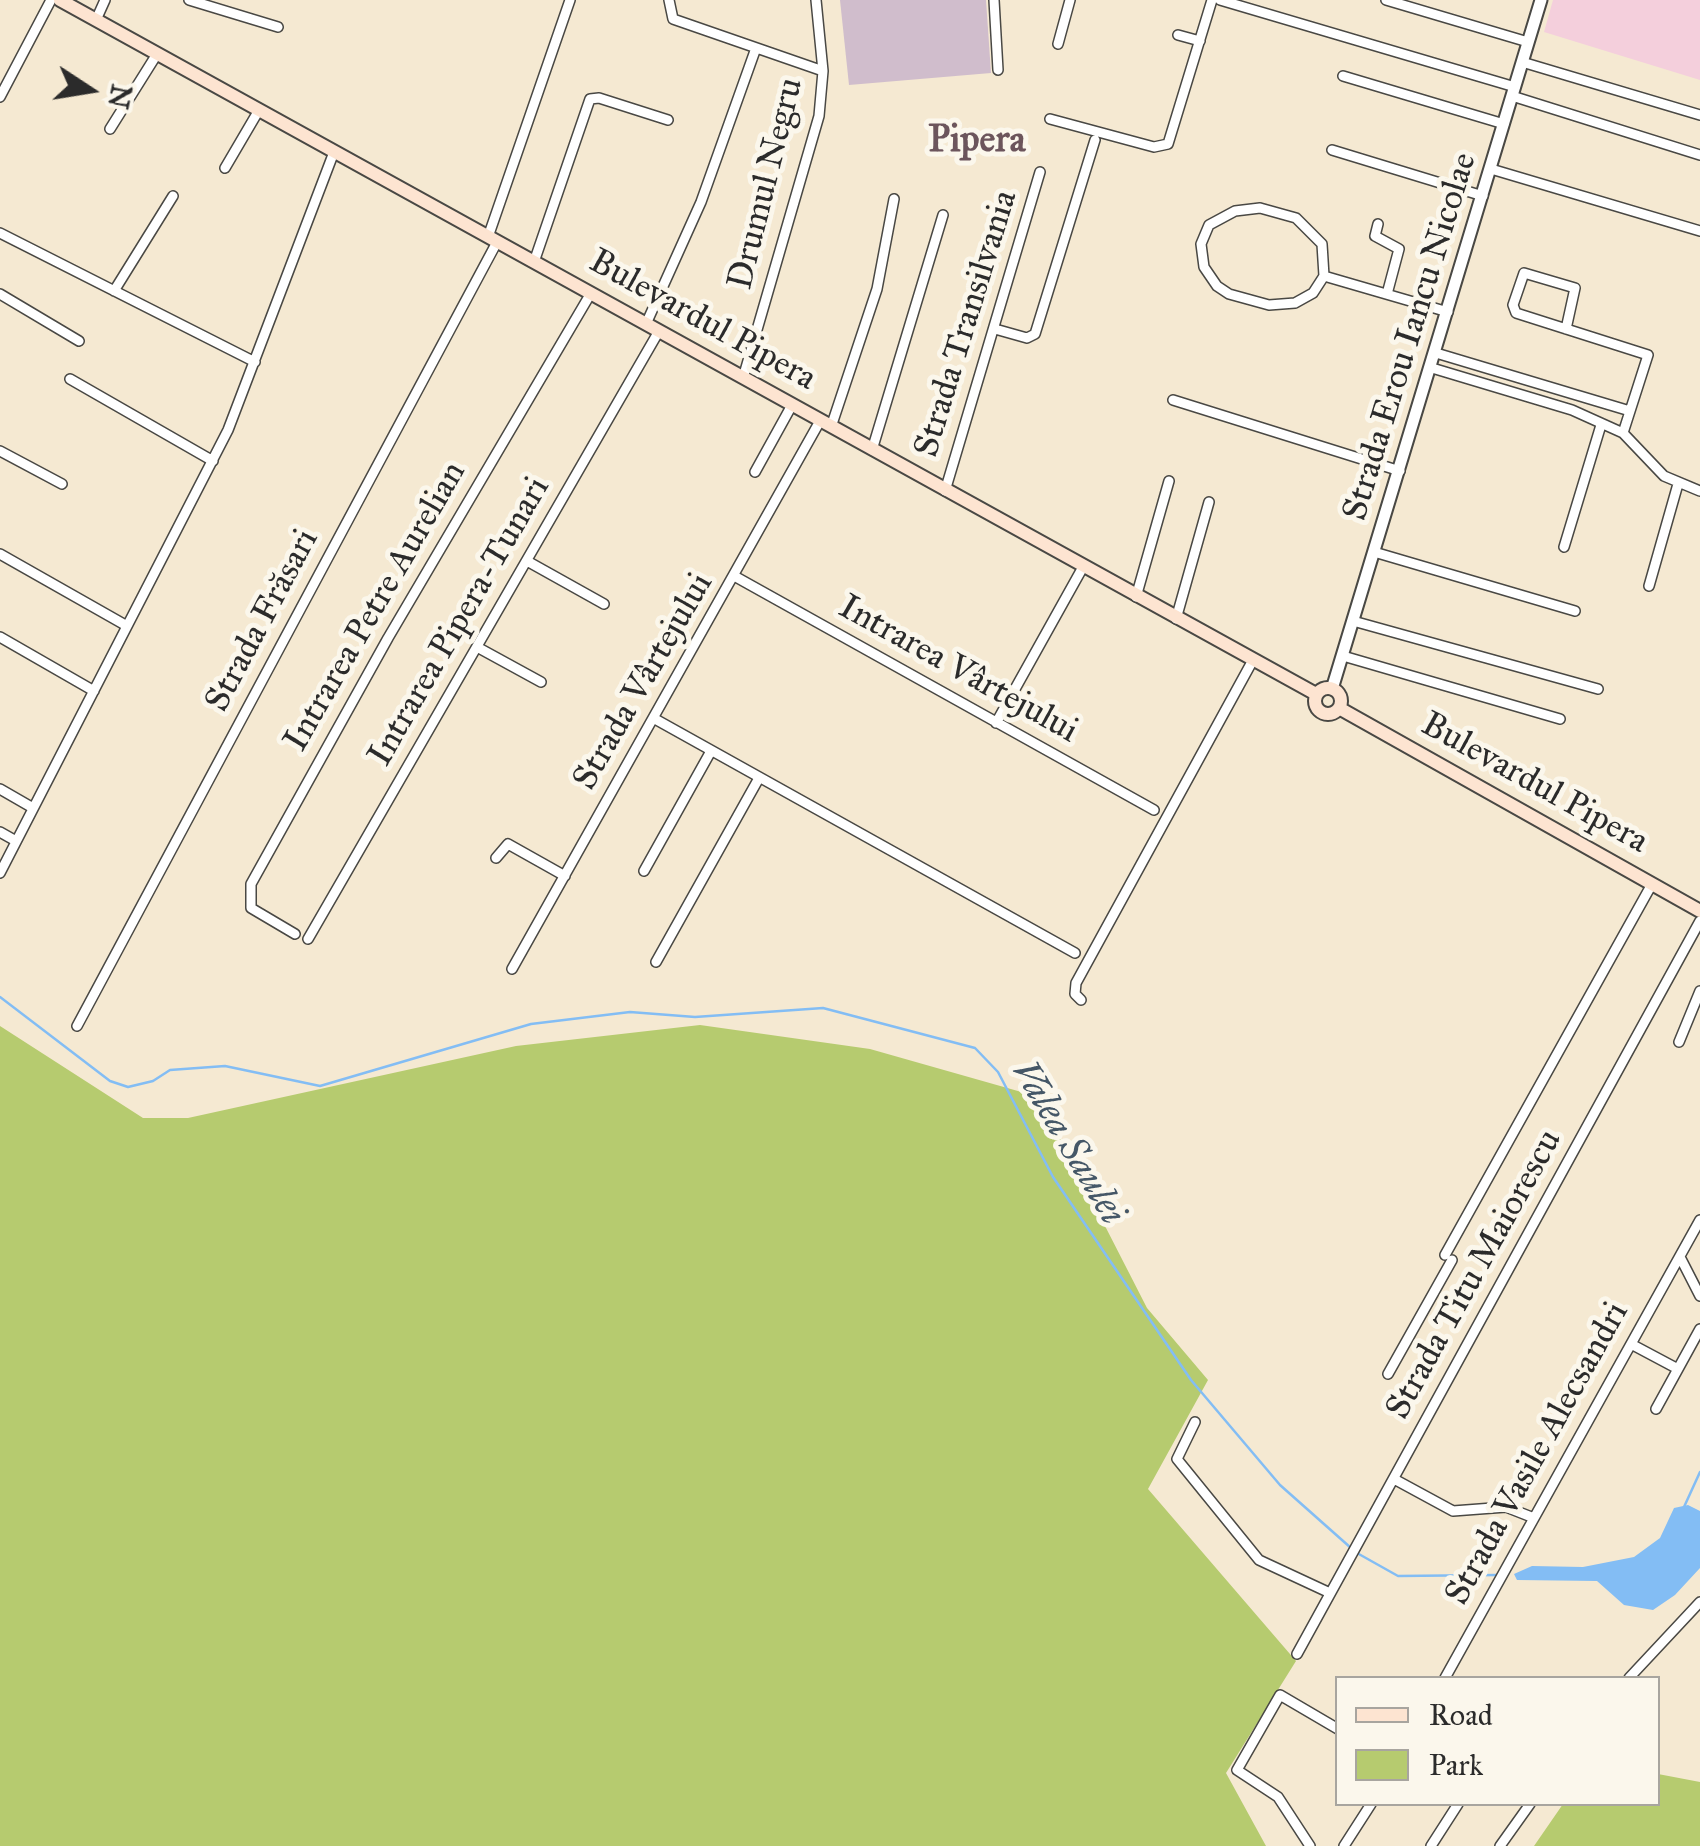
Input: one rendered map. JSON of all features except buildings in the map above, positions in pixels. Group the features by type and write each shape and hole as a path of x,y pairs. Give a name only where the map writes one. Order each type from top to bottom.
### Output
{"main road":[{"name":"Bulevardul Pipera","path":"60,0 1316,694"},
{"path":"1332,689 1340,697 1339,708 1332,714 1321,713 1314,703 1316,694 1332,689"},
{"name":"Bulevardul Pipera","path":"1339,708 1700,911"}],"street":[{"path":"0,96 52,0"},
{"path":"96,20 105,0"},
{"path":"189,0 278,26"},
{"name":"Strada Frăsari","path":"78,1026 493,239 570,0"},
{"path":"669,0 673,19 823,71"},
{"name":"Drumul Negru","path":"743,378 816,130 823,71 816,0"},
{"path":"994,0 998,70"},
{"path":"1058,44 1070,0"},
{"path":"1050,119 1164,146 1171,140 1212,0"},
{"path":"1220,0 1700,155"},
{"path":"1386,0 1528,42"},
{"name":"Strada Erou Iancu Nicolae","path":"1332,689 1540,0"},
{"path":"1178,35 1200,42"},
{"name":"Intrarea Pipera-Tunari","path":"308,939 527,561 652,328 756,48"},
{"path":"110,129 157,54"},
{"path":"1522,62 1700,115"},
{"path":"1343,76 1504,124"},
{"path":"534,262 590,99 599,98 668,120"},
{"path":"225,168 259,110"},
{"path":"995,329 1027,338 1035,334 1094,140"},
{"path":"1332,150 1483,196"},
{"path":"0,874 213,461 334,152"},
{"path":"1491,169 1700,232"},
{"name":"Strada Transilvania","path":"945,491 1040,172"},
{"path":"114,291 173,196"},
{"name":"Strada Vârtejului","path":"512,969 826,424 877,289 894,199"},
{"path":"1260,208 1285,214 1304,223 1320,239 1325,256 1324,276 1312,293 1296,303 1270,304 1236,296 1217,286 1204,267 1204,234 1217,218 1234,211 1260,208"},
{"path":"872,450 942,215"},
{"path":"1378,224 1375,236 1400,248 1386,294"},
{"path":"0,233 254,362"},
{"path":"1566,329 1575,288 1524,274 1513,304 1516,313 1566,329 1648,355 1623,433"},
{"path":"1324,276 1448,312"},
{"path":"0,294 79,341"},
{"name":"Intrarea Petre Aurelian","path":"295,934 251,908 251,884 591,294"},
{"path":"1436,354 1630,411"},
{"path":"1432,368 1572,410 1623,433 1654,467 1678,484 1700,491"},
{"path":"70,379 213,461"},
{"path":"1172,400 1400,470"},
{"path":"755,472 792,405"},
{"path":"1564,548 1601,425"},
{"path":"0,450 62,484"},
{"path":"1136,597 1169,481"},
{"path":"1649,586 1678,484"},
{"path":"1176,619 1208,502"},
{"path":"1374,552 1575,611"},
{"path":"0,554 127,626"},
{"path":"527,561 604,604"},
{"path":"996,723 1083,567"},
{"name":"Intrarea Vârtejului","path":"736,577 1154,810"},
{"path":"1353,621 1598,689"},
{"path":"0,636 94,691"},
{"path":"477,648 541,682"},
{"path":"1343,656 1560,719"},
{"path":"1081,1000 1075,994 1076,983 1253,660"},
{"path":"654,719 1074,953"},
{"path":"644,872 712,751"},
{"path":"656,962 759,778"},
{"path":"0,790 33,808"},
{"path":"0,832 16,842"},
{"path":"496,858 508,844 565,876"},
{"path":"1388,1374 1652,884"},
{"name":"Strada Titu Maiorescu","path":"1297,1654 1700,922"},
{"path":"1678,1042 1700,991"},
{"name":"Strada Vasile Alecsandri","path":"1446,1676 1700,1220"},
{"path":"1680,1257 1700,1296"},
{"path":"1656,1409 1700,1330"},
{"path":"1631,1344 1678,1369"},
{"path":"1195,1422 1176,1459 1259,1560 1330,1594"},
{"path":"1394,1479 1454,1511 1506,1507 1534,1518"},
{"path":"1631,1676 1700,1602"},
{"path":"1310,1846 1278,1797 1237,1770 1280,1695 1335,1727"},
{"path":"1344,1846 1370,1806"},
{"path":"1430,1846 1457,1806"},
{"path":"1500,1846 1529,1806"}],"shaded area":[{"path":"840,0 986,0 991,73 849,85"},
{"path":"1553,0 1700,0 1700,80 1544,32"}],"green space":[{"path":"700,1025 870,1049 1039,1097 1147,1308 1208,1380 1148,1489 1296,1661 1226,1773 1266,1846 0,1846 0,1026 143,1118 188,1118 516,1046"},
{"path":"1660,1774 1700,1782 1700,1846 1534,1846 1562,1806 1660,1806"}],"water":[{"path":"1688,1505 1700,1511 1700,1568 1675,1595 1653,1610 1624,1605 1597,1581 1517,1580 1514,1574 1532,1566 1583,1567 1634,1557 1660,1538 1674,1508"}],"waterway":[{"name":"Valea Saulei","path":"0,997 110,1081 128,1087 153,1081 170,1070 225,1066 320,1086 531,1024 630,1012 695,1017 823,1008 975,1048 998,1072 1053,1177 1191,1380 1280,1485 1351,1548"},
{"name":"Valea Saulei","path":"1684,1507 1700,1472"},
{"name":"Valea Saulei","path":"1357,1553 1398,1576 1497,1575"}],"district":[{"name":"Pipera","path":"977,142"}]}
